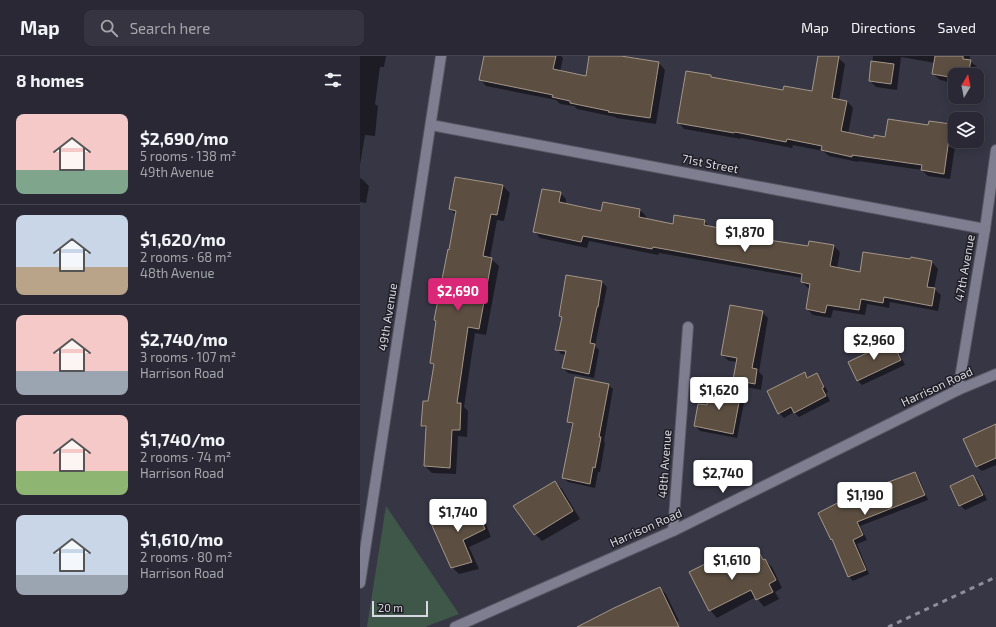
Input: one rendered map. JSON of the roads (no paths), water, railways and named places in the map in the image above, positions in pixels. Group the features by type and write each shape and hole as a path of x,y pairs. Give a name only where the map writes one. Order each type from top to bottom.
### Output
{"street":[{"name":"49th Avenue","path":"360,582 441,56"},
{"name":"71st Street","path":"431,125 985,229"},
{"name":"47th Avenue","path":"958,390 985,229 996,150"},
{"name":"48th Avenue","path":"673,531 688,327"},
{"name":"Harrison Road","path":"455,627 673,531 958,390 996,374"}],"railway":[{"path":"888,627 996,577"}]}
